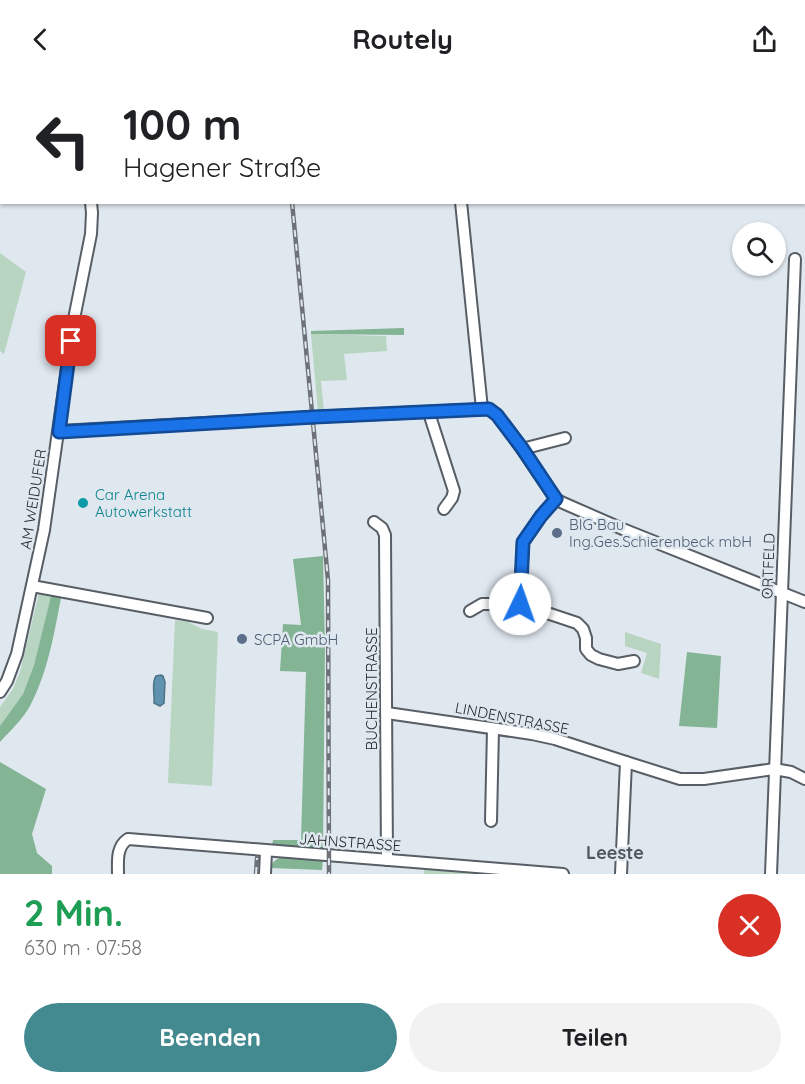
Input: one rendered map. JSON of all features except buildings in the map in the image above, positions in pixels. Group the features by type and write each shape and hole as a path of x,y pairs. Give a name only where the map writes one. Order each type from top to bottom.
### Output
{"street":[{"name":"AM WEIDUFER","path":"0,692 7,681 17,654 44,530 74,319 91,234 90,204"},
{"path":"461,204 482,410"},
{"name":"ORTFELD","path":"771,874 795,259"},
{"path":"59,432 489,409 497,415 522,448 556,499 625,530 805,602"},
{"path":"429,413 454,491 444,510"},
{"path":"522,448 565,438"},
{"path":"520,604 523,542 556,499"},
{"name":"BUCHENSTRASSE","path":"374,522 382,528 385,535 387,860"},
{"path":"32,586 207,618"},
{"path":"470,611 482,604 520,604 577,623 583,629 586,649 598,659 618,664 634,661"},
{"name":"LINDENSTRASSE","path":"387,713 555,739 680,779 704,779 774,769"},
{"path":"491,821 493,729"},
{"path":"621,874 626,762"},
{"path":"774,769 791,772 805,779"},
{"name":"JAHNSTRASSE","path":"118,874 119,850 122,843 128,839 135,839 563,874"},
{"path":"265,874 266,851"}],"green space":[{"path":"0,253 26,272 4,354 0,351"},
{"path":"404,328 404,335 311,334 311,331"},
{"path":"311,334 386,336 387,351 344,354 347,380 321,381 324,412 318,412"},
{"path":"323,556 325,647 323,850 272,845 273,840 301,840 306,672 280,671 283,624 301,625 293,559"},
{"path":"39,593 51,596 34,665 23,694 0,726 0,707 13,689 20,672"},
{"path":"51,596 61,598 50,653 41,680 27,711 0,742 0,726 23,694 34,665"},
{"path":"175,620 218,632 212,786 168,783"},
{"path":"625,632 661,644 659,679 641,673 647,653 625,646"},
{"path":"687,652 721,656 717,728 679,726"},
{"path":"0,762 46,789 32,834 37,853 52,866 52,874 0,874"},
{"path":"286,856 323,859 322,870 270,868 276,860"},
{"path":"424,868 510,874 424,874"}],"water":[{"path":"161,675 165,682 164,703 160,706 154,703 153,685 156,676"}],"railway":[{"path":"292,204 328,580 329,874"},
{"path":"256,874 257,858"}],"place":[{"name":"Car Arena Autowerkstatt","path":"83,503"},
{"name":"BIG Bau Ing.Ges.Schierenbeck mbH","path":"557,533"},
{"name":"SCPA GmbH","path":"242,639"}],"district":[{"name":"Leeste","path":"615,852"}],"route":[{"path":"71,341 59,432 489,409 497,415 522,448 556,499 523,542 520,604"}]}
